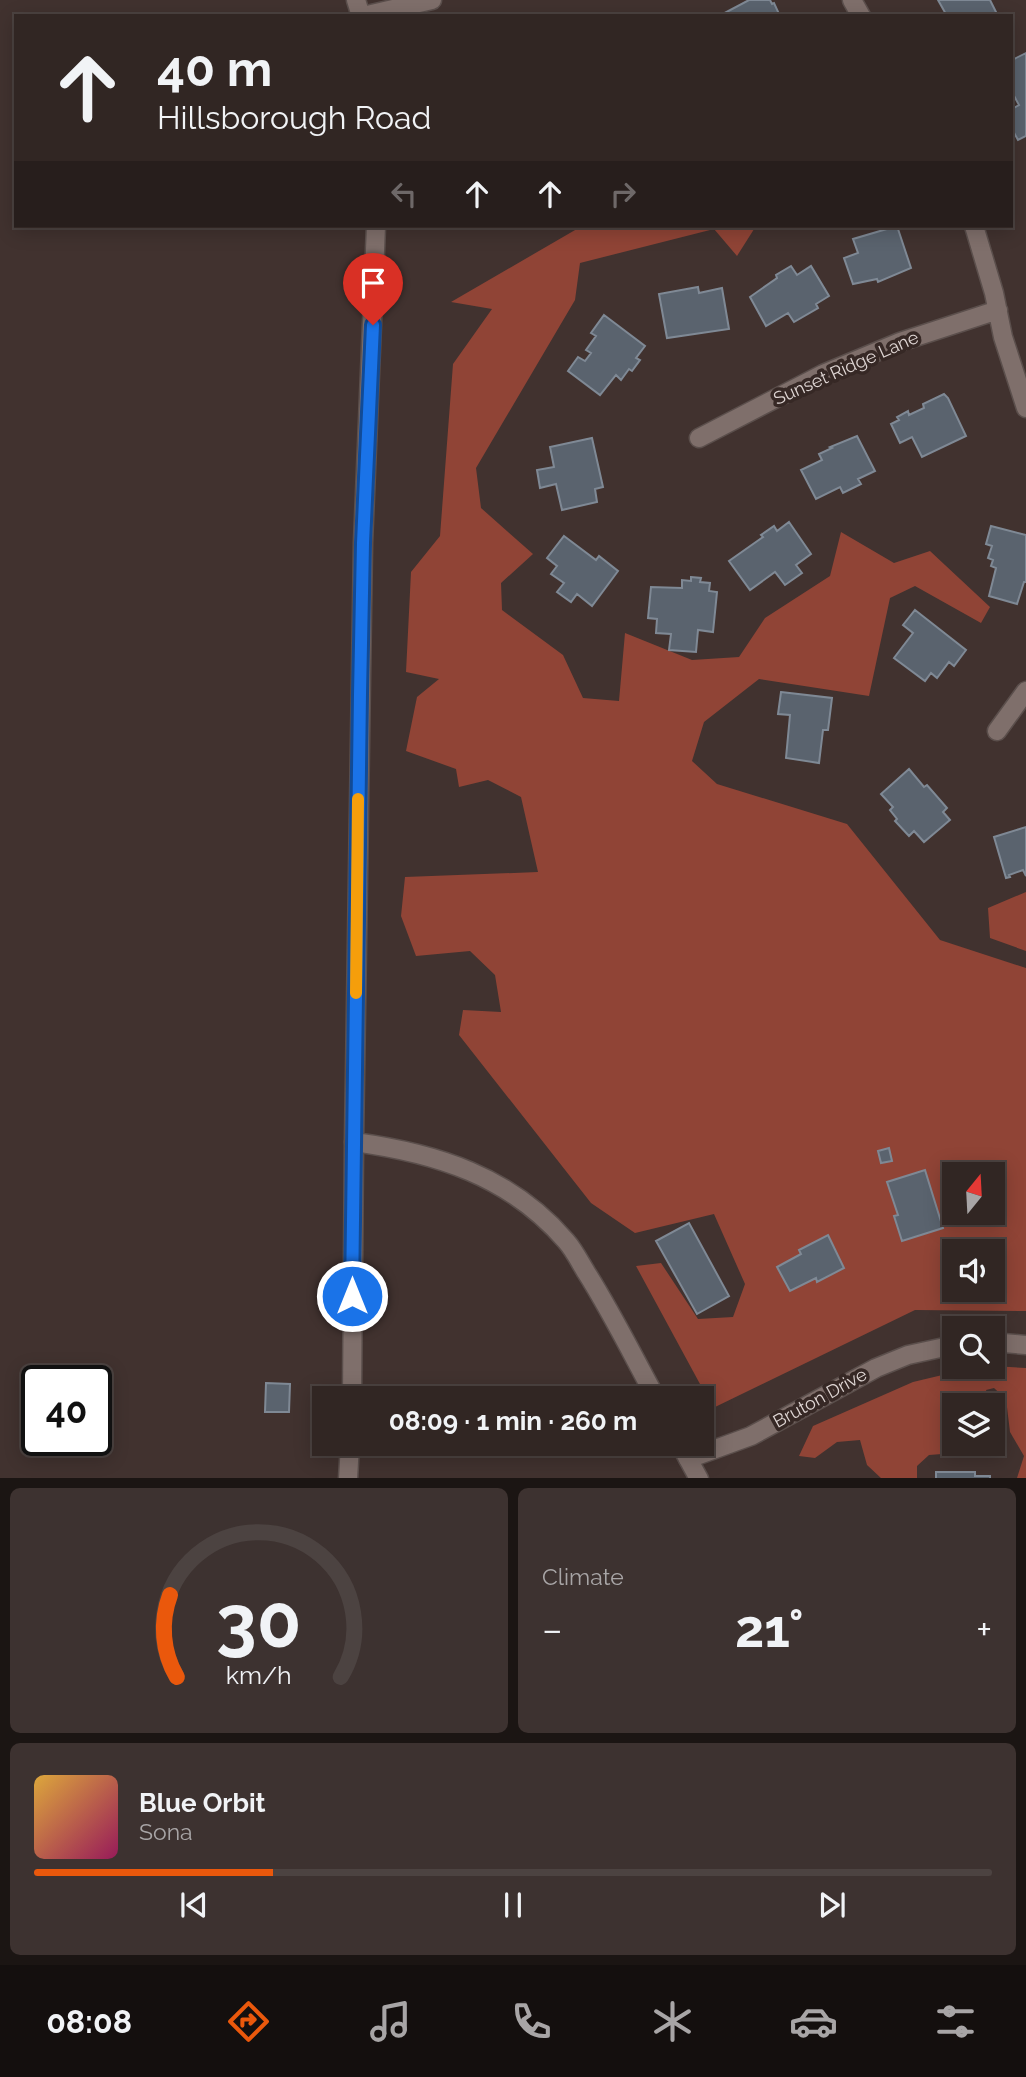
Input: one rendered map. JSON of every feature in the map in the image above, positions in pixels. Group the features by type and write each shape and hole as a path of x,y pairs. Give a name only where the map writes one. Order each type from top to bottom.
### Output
{"main road":[{"path":"371,14 432,0"},
{"path":"352,1386 362,557 376,228"},
{"path":"975,228 1003,337 1026,408"},
{"name":"Sunset Ridge Lane","path":"699,438 823,374 900,342 998,310"},
{"path":"997,731 1026,691"},
{"path":"354,1142 398,1148 441,1159 486,1179 532,1206 568,1242 649,1386"},
{"path":"1005,1343 1026,1345"},
{"name":"Bruton Drive","path":"714,1445 751,1436 876,1368 908,1355 942,1348"},
{"path":"348,1478 349,1456"},
{"path":"686,1456 698,1478"}],"shaded area":[{"path":"579,228 755,228 737,256 714,229 580,263 575,300 476,468 481,508 533,554 501,583 502,610 563,655 583,698 619,701 625,633 692,660 739,657 765,618 830,576 841,532 894,563 930,551 990,607 981,623 915,586 890,598 869,696 759,679 704,722 692,761 717,784 847,824 940,940 1026,968 1026,1311 915,1310 714,1408 714,1386 701,1386 636,1266 661,1263 698,1319 733,1317 745,1284 714,1214 635,1233 591,1203 459,1035 463,1010 501,1012 495,975 470,951 416,956 401,916 405,877 538,872 521,797 488,780 459,787 456,769 406,751 417,697 439,679 406,672 411,572 440,536 453,364 492,309 451,302"},
{"path":"1026,892 1026,951 990,938 988,908"},
{"path":"1005,1367 1026,1368 1026,1478 1017,1478 1024,1456 1010,1432 1005,1393 999,1393 994,1388 986,1390 987,1393 942,1393 942,1454 929,1455 917,1466 917,1478 881,1478 867,1465 860,1440 837,1442 815,1458 799,1456 813,1426 913,1382 942,1375 942,1379 1005,1379"}],"building":[{"path":"749,0 770,0 779,14 723,14"},
{"path":"938,0 990,0 997,14 946,14"},
{"path":"1026,53 1026,136 1018,140 1013,131 1013,108 1019,105 1013,94 1013,60"},
{"path":"898,228 911,268 878,282 877,279 853,284 844,258 858,253 853,239"},
{"path":"791,266 797,275 811,266 829,296 816,304 818,308 794,322 788,313 766,326 750,297"},
{"path":"698,287 699,293 722,288 729,329 667,338 659,294"},
{"path":"604,315 645,346 636,358 640,360 632,371 629,369 621,380 616,375 600,395 568,371 578,357 585,361 591,353 586,350 596,336 591,333"},
{"path":"944,394 966,436 922,457 912,437 900,443 891,424 899,420 897,417 908,411 909,415 924,408 923,404"},
{"path":"857,436 875,471 858,479 861,484 843,493 840,487 816,499 801,470 822,460 819,454 832,448 830,447"},
{"path":"592,438 603,487 595,489 597,502 562,510 556,484 540,488 537,470 554,467 550,447"},
{"path":"789,522 811,554 796,565 802,573 785,585 775,572 750,590 729,561 774,526 777,531"},
{"path":"991,526 1026,535 1026,582 1017,604 989,596 996,568 991,566 993,560 988,558 992,546 986,544"},
{"path":"564,536 596,560 599,556 618,571 592,606 577,594 571,602 557,592 564,583 551,574 557,566 547,558"},
{"path":"691,577 710,583 709,591 717,592 713,632 698,630 696,652 669,650 671,634 656,633 657,619 648,618 651,587 682,588 682,580 691,581"},
{"path":"915,610 966,650 954,666 949,662 937,678 931,673 925,681 894,658 913,633 903,625"},
{"path":"781,692 832,698 828,730 823,730 819,763 786,758 790,715 778,714"},
{"path":"909,769 947,808 943,812 950,820 924,842 914,831 909,836 895,821 897,819 890,810 893,807 881,794"},
{"path":"1026,827 1026,876 1023,870 1006,878 994,837"},
{"path":"889,1148 892,1161 881,1163 878,1151"},
{"path":"925,1170 943,1228 902,1241 894,1216 898,1215 887,1182"},
{"path":"689,1223 729,1296 697,1314 656,1241"},
{"path":"828,1235 844,1268 817,1282 816,1278 790,1291 777,1267 801,1254 799,1250"},
{"path":"266,1383 290,1384 289,1412 265,1412"},
{"path":"936,1472 975,1472 975,1476 990,1476 990,1478 936,1478"}],"slow traffic":[{"path":"356,993 358,799"}],"route":[{"path":"352,1296 363,543 373,325"}]}
